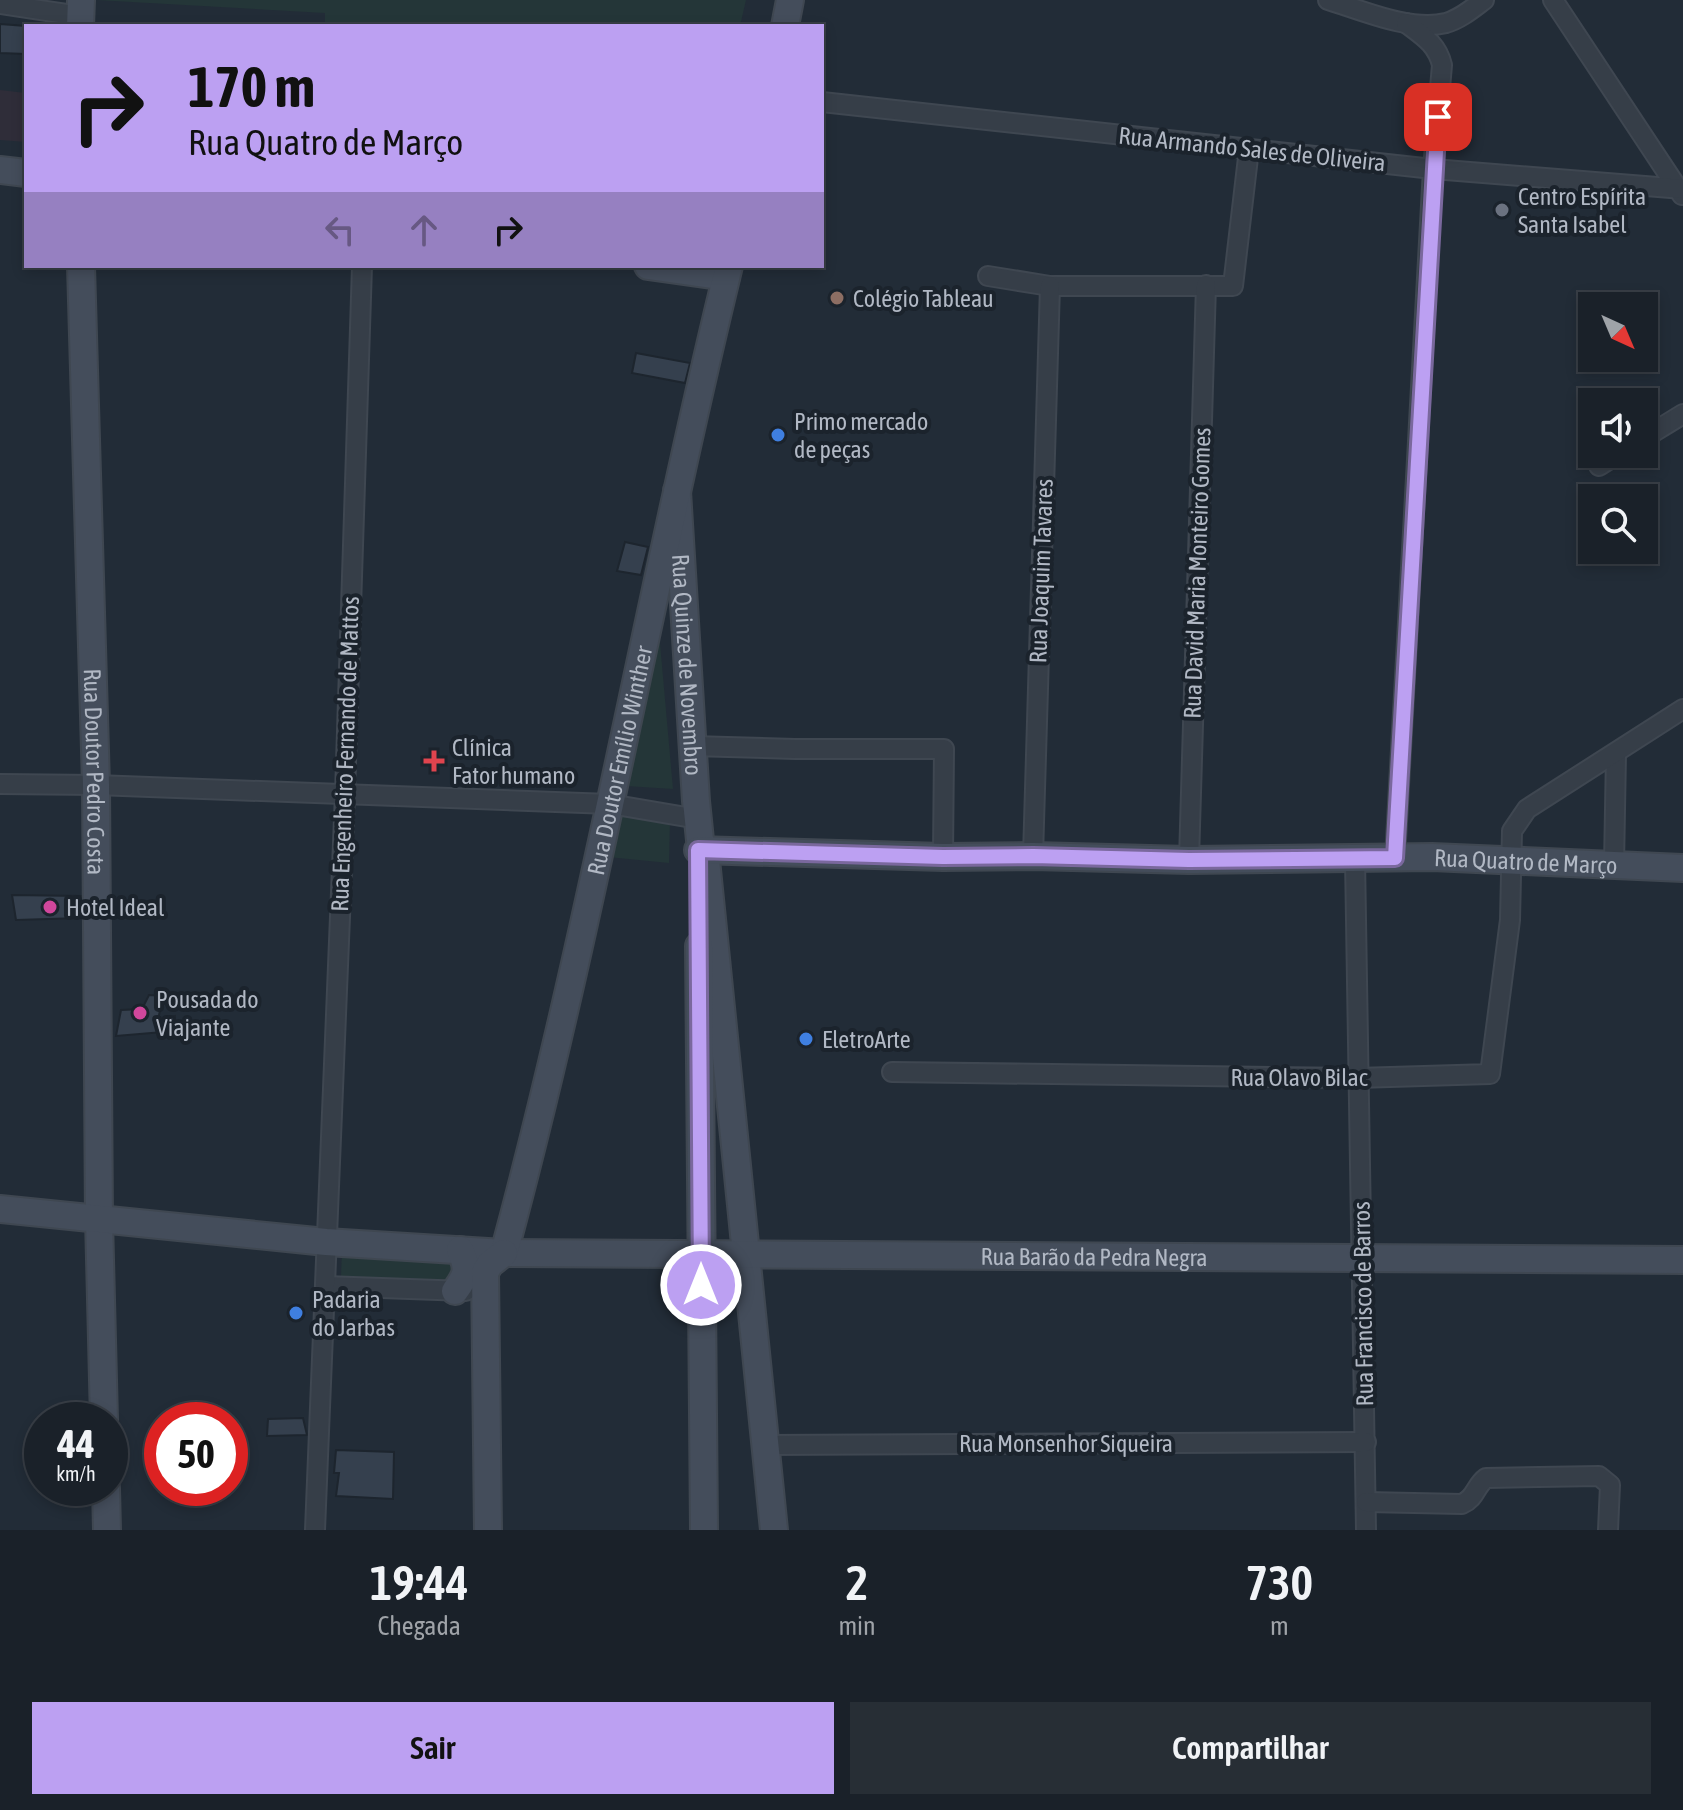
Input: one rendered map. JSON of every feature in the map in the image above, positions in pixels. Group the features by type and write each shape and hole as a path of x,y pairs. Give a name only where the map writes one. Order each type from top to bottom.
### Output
{"main road":[{"path":"785,24 790,0"},
{"path":"0,170 24,173"},
{"name":"Rua Doutor Pedro Costa","path":"81,268 96,785 104,1402"},
{"path":"675,268 728,272"},
{"name":"Rua Doutor Emílio Winther","path":"485,1293 485,1272 504,1253 535,1138 728,272"},
{"name":"Rua Quinze de Novembro","path":"677,491 700,840 774,1530"},
{"path":"700,840 704,1530"},
{"name":"Rua Quatro de Março","path":"700,840 943,857 1510,859 1683,868"},
{"name":"Rua Barão da Pedra Negra","path":"0,1209 326,1242 504,1253 1683,1260"},
{"path":"703,1222 717,1232 725,1233 741,1223"},
{"path":"455,1291 466,1276 467,1264 460,1250"},
{"path":"485,1293 488,1530"},
{"path":"106,1506 107,1530"}],"street":[{"path":"1328,0 1406,23 1444,24 1462,16 1484,0"},
{"path":"1553,0 1682,189"},
{"path":"0,4 80,14"},
{"path":"1395,858 1433,169 1442,65 1439,52 1430,41 1406,23"},
{"name":"Rua Armando Sales de Oliveira","path":"824,102 1433,169 1682,189"},
{"path":"988,276 1050,286 1233,286 1249,149"},
{"name":"Rua Engenheiro Fernando de Mattos","path":"315,1530 345,794 362,268"},
{"name":"Rua David Maria Monteiro Gomes","path":"1189,860 1206,285"},
{"name":"Rua Joaquim Tavares","path":"1033,856 1050,286"},
{"path":"1658,429 1683,414"},
{"path":"1510,859 1512,831 1527,809 1683,709"},
{"path":"692,746 944,749 943,857"},
{"path":"1614,865 1616,754"},
{"name":"Rua Quatro de Março","path":"0,784 610,804 700,840"},
{"name":"Rua Francisco de Barros","path":"1355,859 1366,1530"},
{"name":"Rua Olavo Bilac","path":"892,1072 1357,1078 1490,1074 1510,920 1510,859"},
{"path":"325,1286 485,1293"},
{"name":"Rua Monsenhor Siqueira","path":"766,1445 1366,1442"},
{"path":"1366,1502 1462,1504 1473,1498 1486,1478 1599,1476 1610,1485 1608,1530"}],"shaded area":[{"path":"96,0 746,0 740,24 325,24 325,13"},
{"path":"0,90 24,93 24,142 0,140"},
{"path":"659,632 673,789 626,786"},
{"path":"617,810 670,818 669,863 608,857"},
{"path":"342,1249 455,1255 454,1281 341,1276"}],"building":[{"path":"0,24 24,26 24,54 0,53"},
{"path":"636,353 690,363 685,383 632,373"},
{"path":"625,542 648,547 641,575 617,571"},
{"name":"Hotel Ideal","path":"12,895 81,896 81,918 16,920"},
{"name":"Pousada do Viajante","path":"149,995 163,996 158,1020 175,1016 175,1031 116,1036 121,1010 142,1009"},
{"path":"303,1418 307,1435 267,1436 268,1419"},
{"path":"336,1450 394,1452 393,1499 336,1496 339,1473 334,1473"}],"place":[{"name":"Centro Espírita Santa Isabel","path":"1502,210"},
{"name":"Colégio Tableau","path":"837,298"},
{"name":"Primo mercado de peças","path":"778,435"},
{"name":"Clínica Fator humano","path":"434,761"},
{"name":"Hotel Ideal","path":"50,907"},
{"name":"Pousada do Viajante","path":"140,1013"},
{"name":"EletroArte","path":"806,1039"},
{"name":"Padaria do Jarbas","path":"296,1313"}],"route":[{"path":"701,1285 703,1222 698,850 1189,860 1395,858 1438,117"}]}
